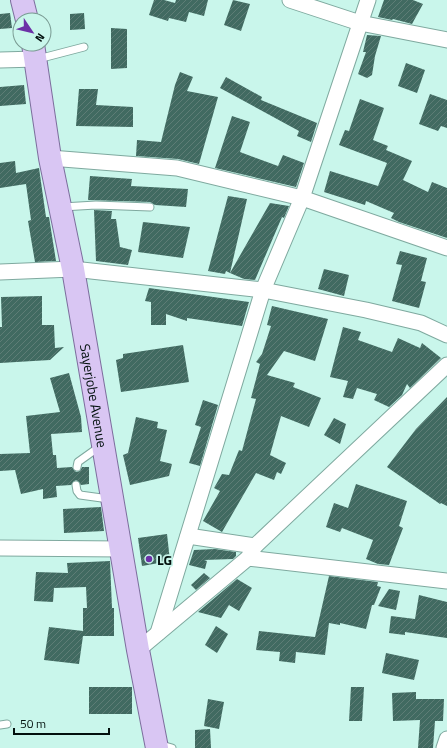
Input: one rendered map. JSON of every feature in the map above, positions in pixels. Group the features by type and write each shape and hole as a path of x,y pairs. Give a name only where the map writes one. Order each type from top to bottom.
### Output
{"main road":[{"path":"22,0 25,12"},
{"name":"Sayerjobe Avenue","path":"35,52 50,158 73,269 122,549 138,650 162,747"}],"street":[{"path":"290,0 360,23 447,40"},
{"path":"158,633 263,290 302,198 368,0"},
{"path":"0,60 35,52"},
{"path":"50,158 177,168 302,198 447,248"},
{"path":"0,272 73,269 263,290 366,310 421,324 447,335"},
{"path":"138,650 252,552 447,365"},
{"path":"188,536 252,552 447,581"},
{"path":"0,548 122,549"},
{"path":"444,748 447,739"}],"lane":[{"path":"52,50 84,47"},
{"path":"60,207 96,205 150,207"},
{"path":"77,467 78,462 104,444"},
{"path":"76,485 77,491 80,495 113,500"}],"building":[{"path":"154,0 164,0 175,3 176,0 208,0 204,16 189,12 186,22 169,18 168,21 149,15"},
{"path":"233,0 250,4 241,31 224,25"},
{"path":"384,0 413,0 423,4 412,24 378,17"},
{"path":"10,13 12,28 0,29 0,14"},
{"path":"84,13 85,29 70,30 70,14"},
{"path":"111,28 127,29 127,68 111,69"},
{"path":"367,35 381,36 375,56 372,75 367,78 358,74 366,52 363,52"},
{"path":"406,63 425,70 417,93 398,86"},
{"path":"180,72 193,77 187,91 218,97 199,164 178,159 136,156 137,140 161,142 175,85"},
{"path":"226,77 262,97 261,100 317,123 311,142 297,136 299,131 220,88"},
{"path":"24,85 26,104 0,106 0,87"},
{"path":"79,89 98,89 96,105 133,107 133,127 76,126"},
{"path":"430,94 447,100 447,128 441,126 438,131 419,124"},
{"path":"360,99 384,108 373,140 388,146 386,150 412,161 403,180 428,192 432,182 447,188 447,238 399,222 391,218 394,213 366,201 365,205 324,192 330,171 378,186 387,163 339,145 345,130 349,131"},
{"path":"232,116 250,122 240,152 278,166 283,155 304,163 296,187 215,168"},
{"path":"15,161 16,173 39,168 46,217 49,217 56,261 35,262 28,221 31,220 26,184 0,188 0,163"},
{"path":"90,176 132,179 131,186 188,189 186,207 155,205 150,202 88,200"},
{"path":"228,196 247,199 230,273 226,271 225,274 208,271"},
{"path":"270,203 289,206 284,218 282,217 255,280 244,279 230,273"},
{"path":"94,210 112,211 111,219 116,219 120,247 132,250 128,265 96,261"},
{"path":"143,222 190,227 183,258 138,252"},
{"path":"400,251 427,258 421,281 426,282 419,308 392,301 402,265 396,264"},
{"path":"324,269 349,275 344,296 318,289"},
{"path":"149,288 249,302 242,326 187,318 187,321 166,314 166,325 151,325 151,302 145,301"},
{"path":"42,296 42,325 54,325 55,348 64,347 50,360 0,363 0,327 2,327 1,297"},
{"path":"272,306 328,319 315,361 284,351 267,375 295,383 293,387 321,398 309,427 281,416 270,455 286,463 281,474 277,472 274,480 256,473 222,532 203,521 220,491 214,488 222,474 229,475 239,450 242,451 256,399 251,398 260,364 256,362 262,354 271,326 267,325"},
{"path":"343,327 361,332 358,340 392,352 398,338 420,348 422,343 441,358 410,388 407,384 402,395 389,407 374,400 377,394 357,388 353,399 343,397 348,381 330,377"},
{"path":"183,345 189,382 121,392 116,360 123,358 123,354"},
{"path":"69,373 81,417 82,432 51,434 53,455 56,455 57,468 72,467 76,472 80,471 82,467 89,467 89,484 81,485 76,480 71,485 56,486 57,497 43,499 43,489 21,494 15,470 0,471 0,454 30,453 26,416 60,412 50,378"},
{"path":"447,397 447,506 441,503 440,504 387,467 416,429"},
{"path":"203,400 218,405 200,466 189,463 201,427 195,425"},
{"path":"136,417 158,422 157,428 167,430 160,461 172,464 169,476 130,485 123,455 128,453"},
{"path":"334,418 346,424 340,444 324,435"},
{"path":"356,484 407,501 399,526 403,528 389,565 378,564 366,559 373,540 342,528 340,532 326,527 334,503 348,508"},
{"path":"101,507 104,531 64,533 63,509"},
{"path":"167,534 170,561 142,566 138,538"},
{"path":"215,549 236,552 236,556 233,559 204,560 207,561 205,569 189,565 194,550"},
{"path":"110,561 112,608 114,608 114,636 83,636 79,664 44,660 49,627 83,631 83,608 87,608 86,587 54,588 53,602 34,601 36,572 68,573 67,563"},
{"path":"204,573 210,578 196,590 191,585"},
{"path":"329,576 378,582 377,586 381,587 374,605 372,605 366,629 340,623 340,625 329,623 325,655 296,652 295,663 279,661 280,652 256,650 259,631 315,637"},
{"path":"237,579 252,588 239,611 229,605 221,618 198,612"},
{"path":"389,589 400,591 396,610 378,606"},
{"path":"419,595 447,602 447,638 405,632 405,635 389,633 391,616 415,619"},
{"path":"216,626 228,634 217,653 205,645"},
{"path":"386,653 419,660 414,680 382,673"},
{"path":"89,687 132,687 132,714 89,714"},
{"path":"351,687 364,687 362,721 349,721"},
{"path":"416,692 416,699 444,699 443,721 435,721 433,748 418,748 420,720 393,721 392,693"},
{"path":"208,699 224,702 219,729 204,726"},
{"path":"210,729 211,748 195,748 195,730"}],"place":[{"name":"LG","path":"149,559"}]}
